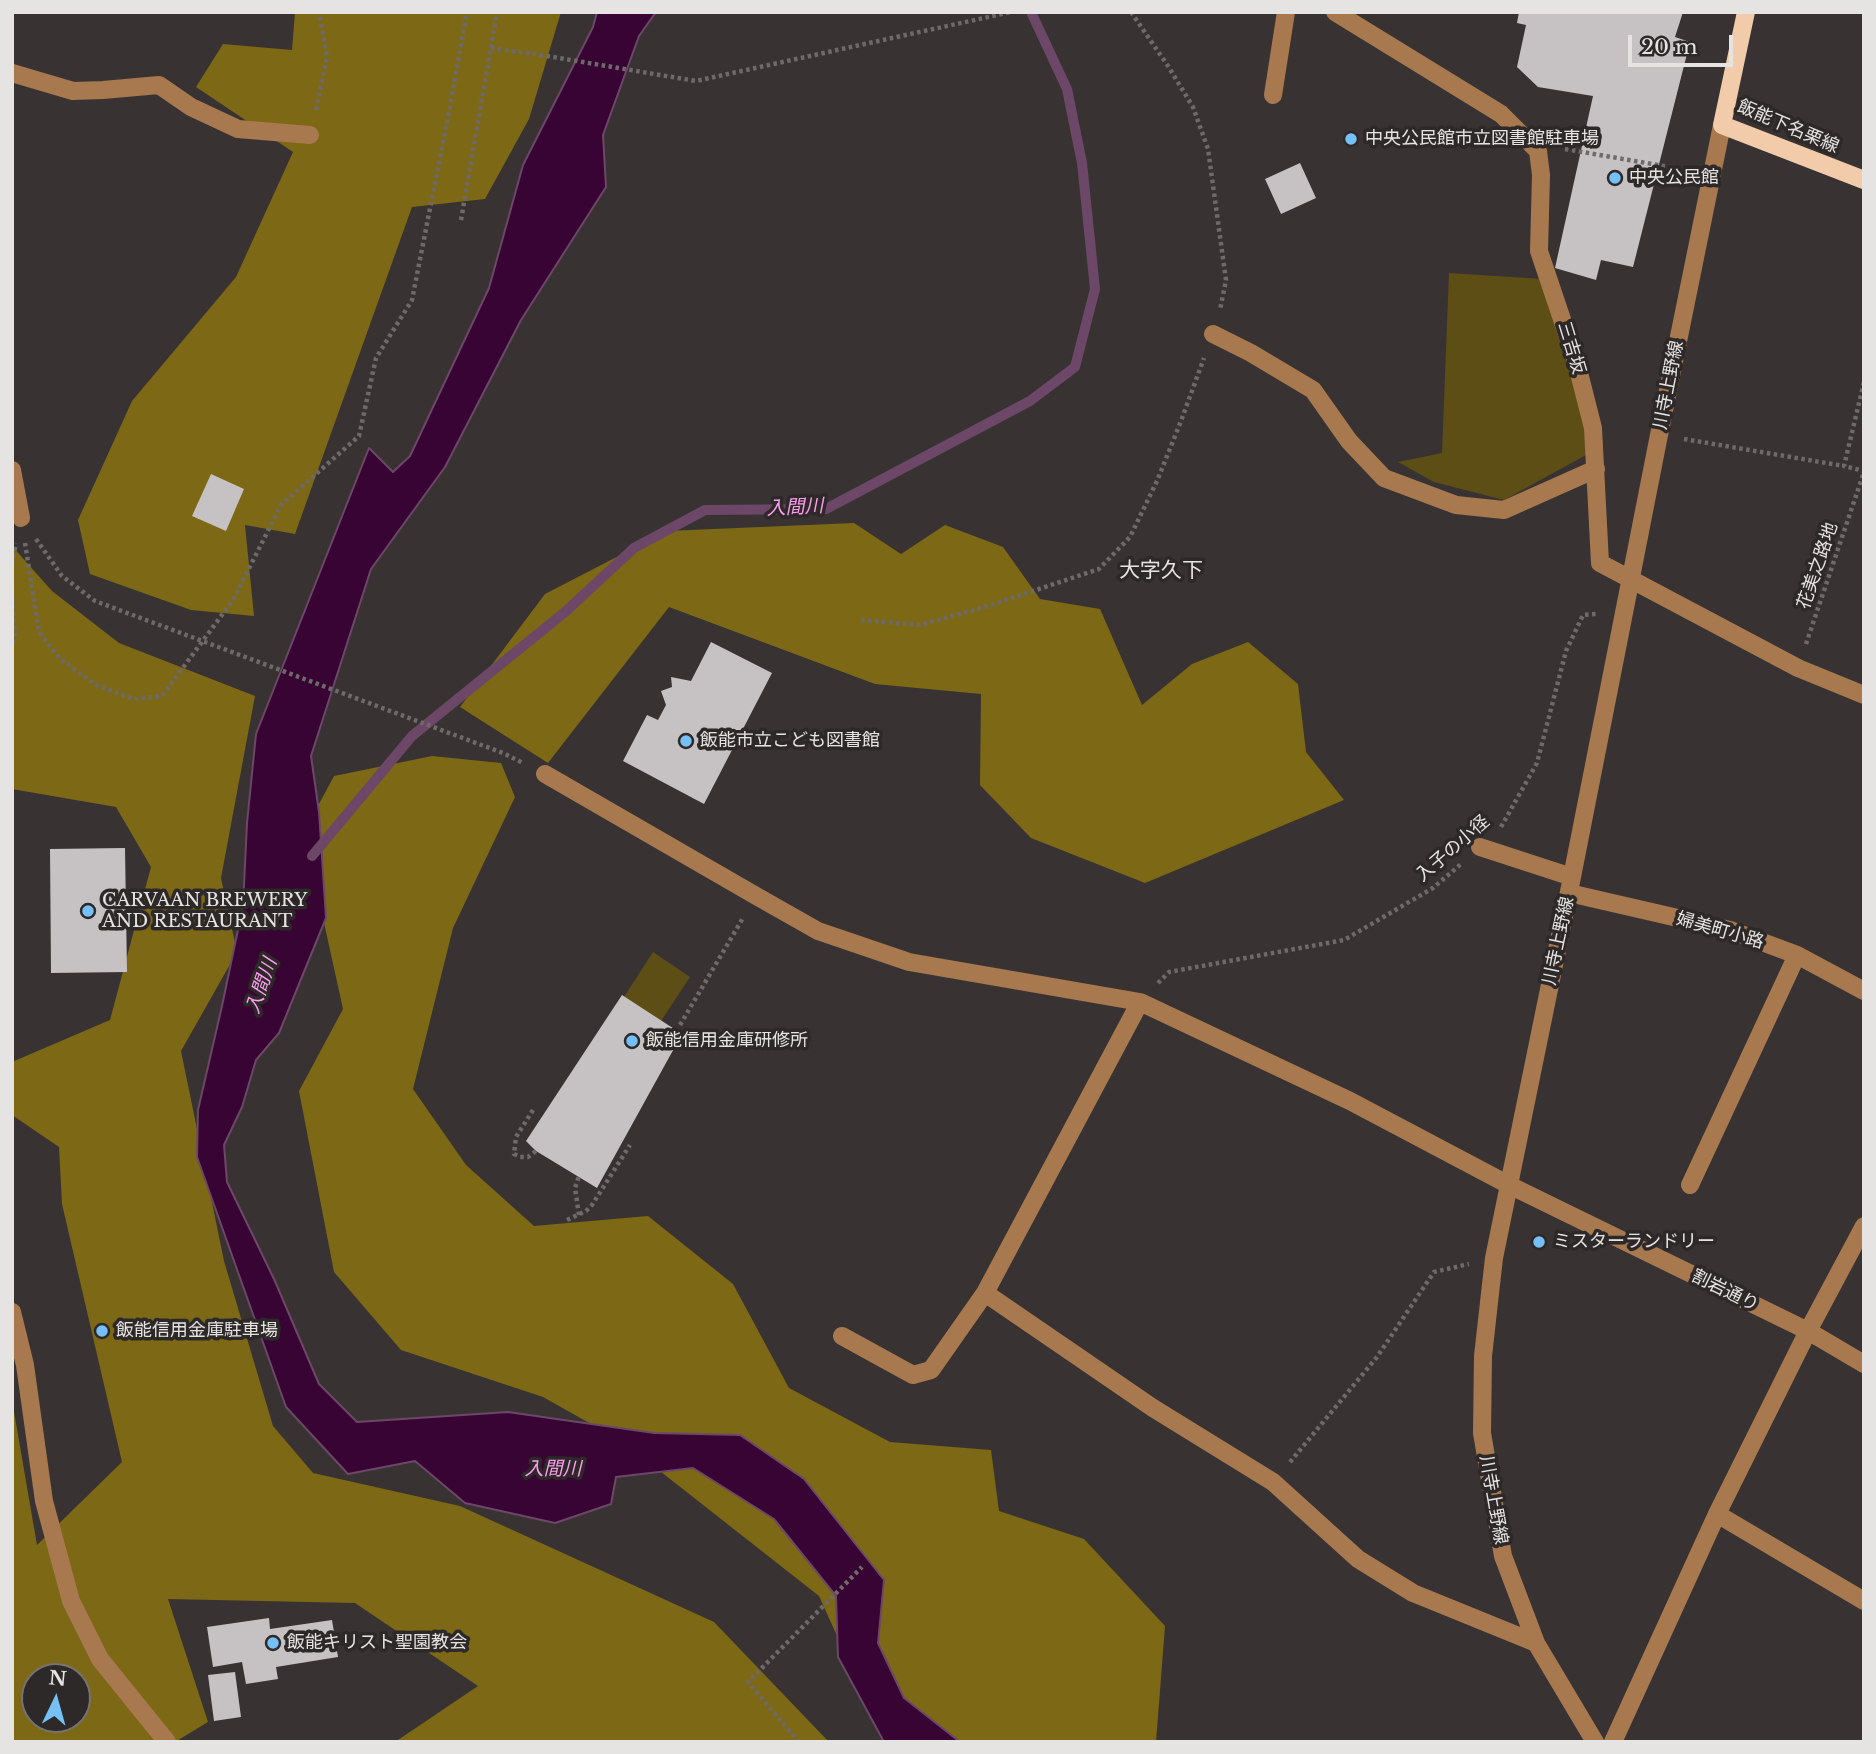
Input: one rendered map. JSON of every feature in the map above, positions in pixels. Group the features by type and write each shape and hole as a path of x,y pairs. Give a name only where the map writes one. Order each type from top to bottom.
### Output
{"main road":[{"name":"飯能下名栗線","path":"1746,12 1722,125 1864,180"}],"street":[{"path":"1273,95 1286,12"},
{"name":"三吉坂","path":"1335,12 1502,114 1538,151 1541,175 1539,250 1576,360 1593,428 1600,564 1632,579"},
{"path":"12,73 73,91 159,85 191,107 238,129 310,135"},
{"name":"川寺上野線","path":"1595,1742 1536,1643 1503,1556 1482,1433 1483,1356 1494,1258 1722,125"},
{"path":"1213,334 1313,390 1349,441 1384,478 1456,505 1504,510 1596,469"},
{"path":"12,470 21,518"},
{"path":"1632,579 1798,668 1864,695"},
{"name":"割岩通り","path":"545,774 818,931 909,962 1140,1002 1350,1101 1509,1185 1808,1331 1864,1364"},
{"name":"婦美町小路","path":"1480,847 1571,885 1730,930 1797,955 1864,991"},
{"path":"1690,1185 1797,955"},
{"path":"842,1336 914,1375 931,1370 985,1293 1140,1002"},
{"path":"1613,1742 1717,1514 1808,1331 1864,1226"},
{"path":"985,1293 1153,1408 1273,1482 1358,1559 1413,1593 1536,1643"},
{"path":"12,1312 25,1365 44,1501 71,1601 100,1659 167,1742"},
{"path":"1717,1514 1864,1601"}],"path":[{"path":"310,135 327,57 318,12"},
{"path":"21,518 39,632 59,658 96,685 134,699 162,696 233,600 281,505 359,436 376,358 412,300 467,12"},
{"path":"461,220 497,12"},
{"path":"861,620 920,625 988,606 1099,569 1130,537 1157,481 1213,334 1226,280 1208,149 1193,107 1131,12"},
{"path":"491,48 696,81 1011,13"},
{"path":"1585,153 1712,175"},
{"path":"1844,466 1864,382"},
{"name":"花美之路地","path":"1659,435 1844,466 1864,472 1798,668"},
{"path":"21,518 62,576 95,601 503,753"},
{"path":"12,591 15,639 12,643"},
{"name":"入子の小径","path":"1140,1002 1169,972 1345,940 1433,888 1500,829 1537,763 1566,651 1583,615 1625,613"},
{"path":"680,1025 758,897"},
{"path":"533,1110 516,1136 514,1154 528,1157 536,1151"},
{"path":"567,1220 592,1205 630,1145"},
{"path":"579,1176 575,1188 579,1215"},
{"path":"1273,1482 1377,1357 1434,1272 1494,1258"},
{"path":"799,1742 748,1682 862,1567"}],"shaded area":[{"path":"295,12 561,12 529,119 485,199 412,207 295,534 245,525 254,616 191,610 90,574 78,520 132,401 236,277 293,152 196,87 223,44 292,50"},
{"path":"1449,273 1543,279 1588,435 1586,455 1504,500 1434,482 1398,462 1442,453"},
{"path":"854,523 901,554 945,525 1003,547 1040,599 1100,609 1142,705 1192,664 1248,642 1298,684 1306,752 1344,800 1145,883 1031,838 980,785 981,694 875,684 669,607 548,763 460,707 545,594 667,531"},
{"path":"12,546 52,591 119,643 255,696 221,878 237,952 181,1051 224,1261 273,1426 313,1473 460,1506 714,1622 829,1742 395,1742 478,1686 355,1603 168,1599 208,1722 175,1742 12,1742 12,1400 37,1545 122,1462 62,1204 59,1147 12,1115 12,1062 110,1020 151,867 116,807 12,789"},
{"path":"432,756 501,763 515,797 453,928 413,1089 466,1165 534,1226 648,1216 733,1284 789,1388 890,1442 991,1450 999,1511 1084,1539 1165,1626 1156,1742 931,1742 852,1669 819,1596 623,1442 543,1397 401,1350 334,1272 299,1091 343,1009 304,832 334,776"},
{"path":"653,952 690,977 661,1021 624,997"}],"water":[{"name":"入間川","path":"597,12 656,12 639,36 603,135 606,187 521,320 445,467 371,569 311,756 319,812 326,918 279,1033 256,1060 242,1107 224,1145 227,1182 274,1279 319,1384 357,1422 508,1412 654,1433 740,1435 804,1479 884,1580 878,1643 904,1698 960,1742 884,1742 838,1657 836,1596 774,1519 693,1468 616,1477 611,1504 555,1523 465,1503 415,1461 348,1474 286,1407 197,1157 198,1110 243,906 247,823 256,734 369,448 393,472 410,456 489,288 523,165 593,27"}],"building":[{"name":"中央公民館","path":"1519,12 1683,12 1675,37 1690,42 1633,267 1601,260 1596,280 1555,268 1593,96 1538,87 1517,67 1526,25 1517,23"},
{"path":"1300,163 1316,198 1281,214 1265,179"},
{"path":"211,474 244,489 226,531 192,516"},
{"name":"飯能市立こども図書館","path":"711,642 772,673 704,804 623,761 647,715 658,720 666,705 661,691 672,687 671,677 691,681"},
{"name":"CARVAAN BREWERY AND RESTAURANT","path":"125,848 127,972 51,973 50,849"},
{"path":"622,995 682,1034 597,1188 536,1151 526,1141"},
{"name":"飯能キリスト聖園教会","path":"269,1618 270,1629 332,1620 338,1657 276,1667 278,1679 246,1684 242,1662 213,1667 207,1627"},
{"path":"235,1672 241,1717 214,1721 208,1675"}],"waterway":[{"name":"入間川","path":"312,856 412,736 565,612 634,548 705,510 826,509 1030,401 1075,367 1095,289 1082,163 1067,89 1031,12"}],"place":[{"name":"中央公民館市立図書館駐車場","path":"1351,139"},
{"name":"中央公民館","path":"1615,178"},
{"name":"飯能市立こども図書館","path":"686,741"},
{"name":"CARVAAN BREWERY AND RESTAURANT","path":"88,911"},
{"name":"飯能信用金庫研修所","path":"632,1041"},
{"name":"ミスターランドリー","path":"1539,1242"},
{"name":"飯能信用金庫駐車場","path":"102,1331"},
{"name":"飯能キリスト聖園教会","path":"273,1643"}],"district":[{"name":"大字久下","path":"1161,571"}]}
